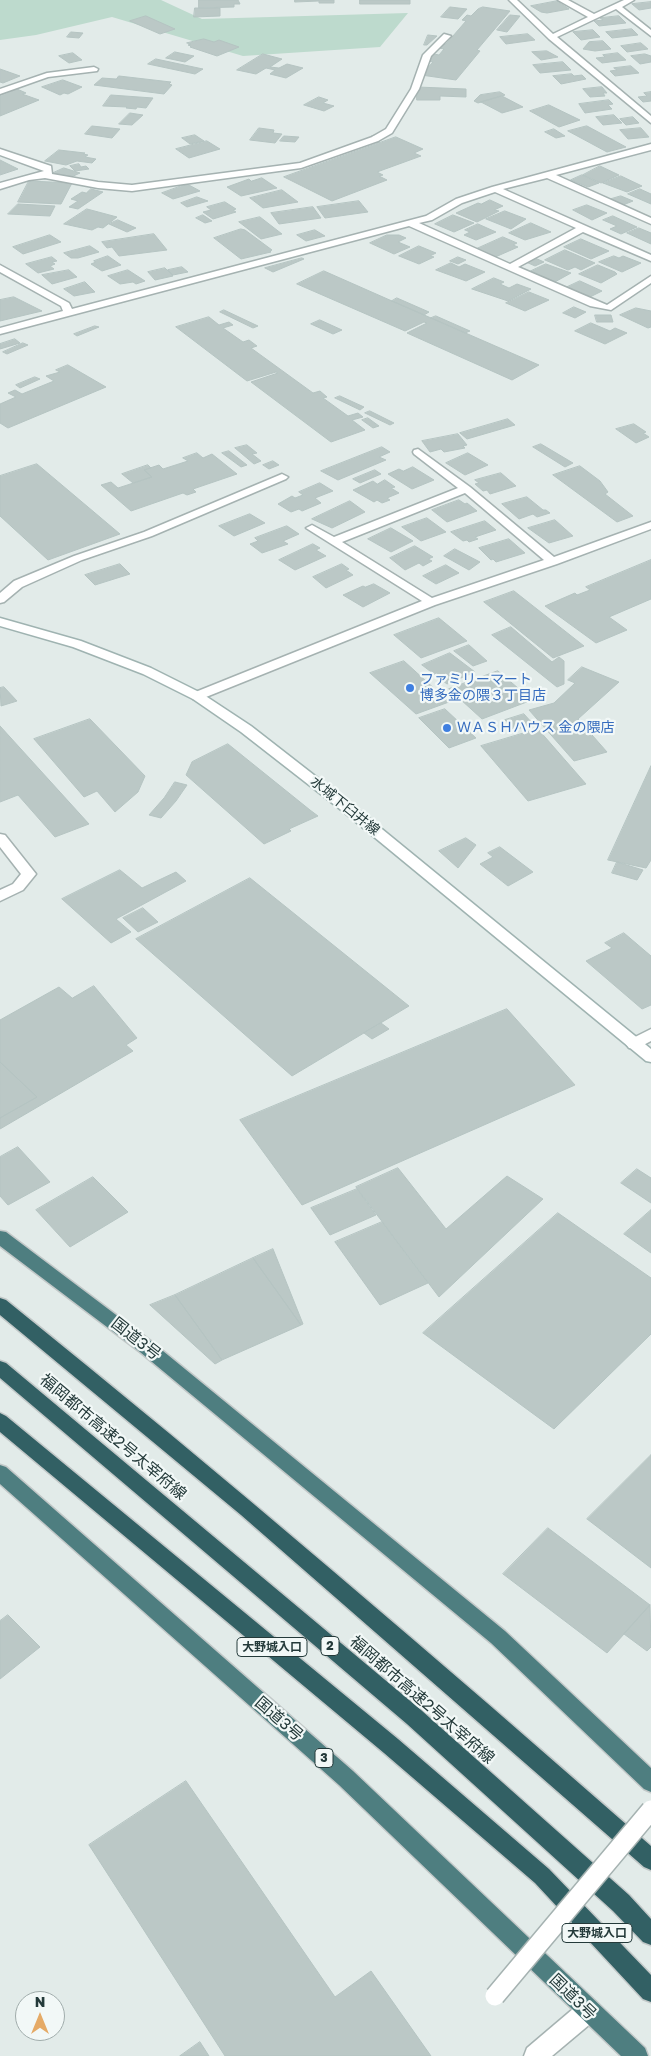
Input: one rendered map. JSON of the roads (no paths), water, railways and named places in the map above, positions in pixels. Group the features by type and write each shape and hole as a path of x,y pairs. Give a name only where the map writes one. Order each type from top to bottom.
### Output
{"highway":[{"name":"国道3号","path":"0,1237 146,1347 498,1638 651,1782"},
{"path":"0,1305 168,1442 448,1681 651,1860"},
{"name":"福岡都市高速2号太宰府線","path":"0,1368 414,1717 621,1903 651,1934"},
{"name":"大野城入口","path":"0,1421 376,1734 542,1876 651,1991"},
{"name":"国道3号","path":"0,1473 346,1778 637,2056"}],"street":[{"path":"513,0 552,37 651,120"},
{"path":"562,0 594,17"},
{"path":"552,37 630,0"},
{"path":"617,6 651,34"},
{"path":"0,186 28,177 44,175 98,185 132,188 301,165 375,139 389,131 415,89 427,55 446,36"},
{"path":"0,92 47,75 94,69"},
{"path":"0,331 429,218 459,201 496,189 651,147"},
{"path":"0,152 48,168 49,172 44,175"},
{"path":"548,175 651,220"},
{"path":"496,189 651,258"},
{"path":"641,216 651,212"},
{"path":"410,223 593,304 608,308 651,279"},
{"path":"510,268 583,228"},
{"path":"0,268 66,305 68,313"},
{"path":"418,452 466,489 553,562"},
{"path":"0,599 18,584 78,558 148,534 282,477"},
{"path":"334,541 466,489"},
{"path":"197,696 431,602 553,562 651,525"},
{"path":"312,528 431,602"},
{"name":"水城下臼井線","path":"0,622 77,644 147,671 197,696 246,728 350,810 651,1057"},
{"path":"0,838 29,874 18,887 0,896"},
{"path":"634,1044 651,1034"},
{"path":"496,1996 651,1810"},
{"path":"535,2056 588,2011"}],"place":[{"name":"ファミリーマート 博多金の隈３丁目店","path":"410,688"},
{"name":"ＷＡＳＨハウス 金の隈店","path":"447,728"}]}
